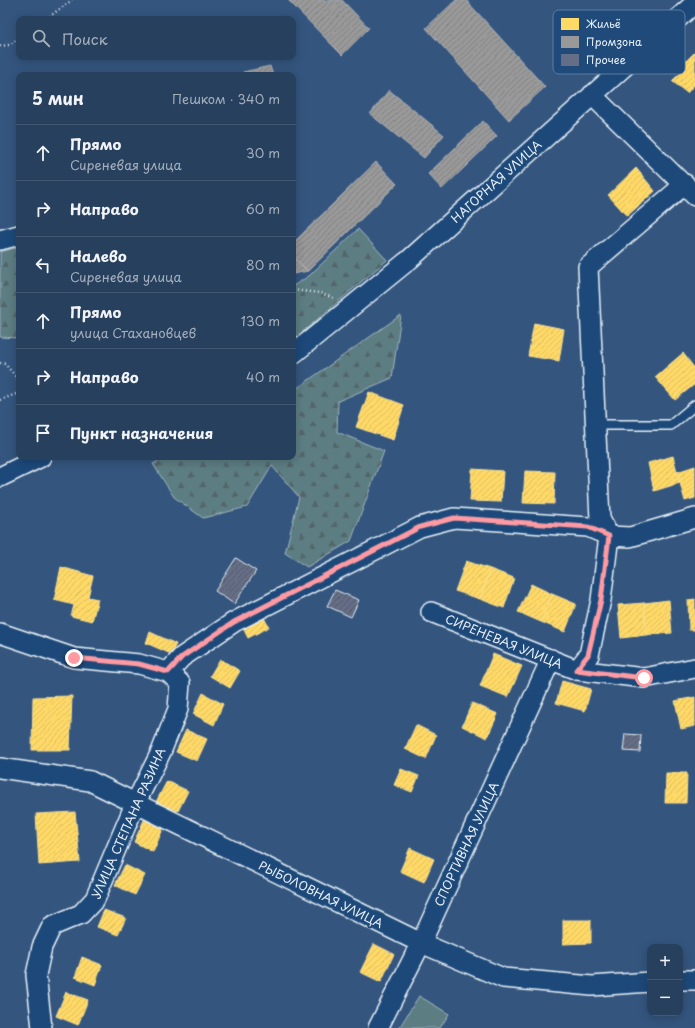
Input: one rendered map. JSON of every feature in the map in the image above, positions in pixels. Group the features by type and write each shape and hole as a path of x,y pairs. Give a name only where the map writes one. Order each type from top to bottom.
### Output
{"street":[{"name":"НАГОРНАЯ УЛИЦА","path":"685,13 695,4"},
{"name":"НАГОРНАЯ УЛИЦА","path":"296,352 410,259 617,74"},
{"path":"576,670 588,655 601,600 609,536 600,519 588,267 690,190 592,96"},
{"path":"0,240 16,235"},
{"path":"0,477 35,460"},
{"path":"0,633 74,658 139,664 168,672 182,657 234,622 420,527 454,518 588,527 609,536 630,536 695,518"},
{"name":"СИРЕНЕВАЯ УЛИЦА","path":"431,612 576,670 644,678 695,668"},
{"name":"СПОРТИВНАЯ УЛИЦА","path":"378,1028 421,943 551,659"},
{"name":"УЛИЦА СТЕПАНА РАЗИНА","path":"42,1028 36,974 42,946 52,926 81,914 95,899 136,804 161,752 178,708 180,683 168,672"},
{"name":"РЫБОЛОВНАЯ УЛИЦА","path":"0,768 90,781 421,943 503,978 592,986 647,982"},
{"path":"683,980 695,980"}],"lane":[{"path":"595,424 671,425 695,405"}],"path":[{"path":"50,16 72,0"},
{"path":"0,46 9,45 16,40"},
{"path":"296,290 320,293 354,306"},
{"path":"0,363 5,364 16,377"},
{"path":"0,400 16,394"}],"green space":[{"path":"358,229 387,260 296,337 296,284 309,276"},
{"path":"16,248 16,338 0,337 0,252"},
{"path":"401,315 392,378 338,401 337,432 384,451 351,541 307,567 285,553 299,497 272,466 247,507 203,518 174,497 153,464 160,460 296,460 296,389"},
{"path":"419,996 449,1014 440,1028 399,1028"}],"building: Жильё":[{"path":"695,52 695,84 687,93 672,81 680,74 685,74 685,69 687,67 685,66 685,62"},
{"path":"636,168 655,191 627,216 608,195"},
{"path":"534,323 564,329 559,361 528,356"},
{"path":"683,353 695,369 695,384 675,400 655,377"},
{"path":"369,392 404,405 393,440 356,427"},
{"path":"673,456 680,483 654,491 648,463"},
{"path":"695,466 695,498 685,501 677,472"},
{"path":"472,469 503,471 501,502 470,501"},
{"path":"525,471 555,472 554,504 523,503"},
{"path":"466,561 490,569 480,599 455,591"},
{"path":"61,567 93,576 88,597 98,599 92,621 71,616 74,605 54,600"},
{"path":"490,569 514,578 504,608 480,599"},
{"path":"531,584 552,594 541,622 518,612"},
{"path":"552,594 576,604 565,632 541,622"},
{"path":"695,599 695,630 689,630 688,600"},
{"path":"669,600 672,633 646,635 644,603"},
{"path":"644,603 646,635 621,638 618,605"},
{"path":"262,614 269,627 248,638 241,624"},
{"path":"150,632 176,644 171,654 146,643"},
{"path":"493,654 522,666 508,697 480,686"},
{"path":"220,659 240,671 230,688 210,676"},
{"path":"562,681 591,689 585,711 556,703"},
{"path":"203,693 223,704 214,725 193,714"},
{"path":"72,696 70,750 32,750 33,697"},
{"path":"695,697 695,726 681,729 675,701"},
{"path":"472,703 498,714 487,738 462,726"},
{"path":"416,725 436,735 426,759 405,749"},
{"path":"186,730 207,739 197,761 176,752"},
{"path":"401,769 419,776 412,792 394,785"},
{"path":"666,773 687,773 686,803 665,803"},
{"path":"167,781 188,791 178,811 156,802"},
{"path":"75,812 80,862 39,865 36,814"},
{"path":"144,820 163,829 153,852 134,842"},
{"path":"410,848 434,859 424,882 400,871"},
{"path":"125,865 145,875 135,895 115,885"},
{"path":"104,910 126,918 118,935 97,927"},
{"path":"563,920 591,920 591,943 563,944"},
{"path":"374,944 394,954 381,982 360,972"},
{"path":"82,957 102,965 95,985 75,977"},
{"path":"66,992 88,1000 78,1025 56,1016"}],"building: Промзона":[{"path":"288,0 342,0 369,28 342,55"},
{"path":"456,0 466,0 545,87 509,120 426,28"},
{"path":"270,66 272,72 243,72"},
{"path":"389,90 444,135 424,158 370,114"},
{"path":"483,121 497,136 442,189 428,174"},
{"path":"376,162 397,184 308,271 296,260 296,240"},
{"path":"296,260 308,271 296,273"}],"building: Прочее":[{"path":"236,558 256,571 234,604 215,591"},
{"path":"335,590 359,600 351,617 327,606"},
{"path":"625,734 641,735 640,752 623,751"}],"route":[{"path":"74,658 139,664 168,672 182,657 234,622 420,527 454,518 588,527 609,536 601,600 588,655 576,670 644,678"}]}
